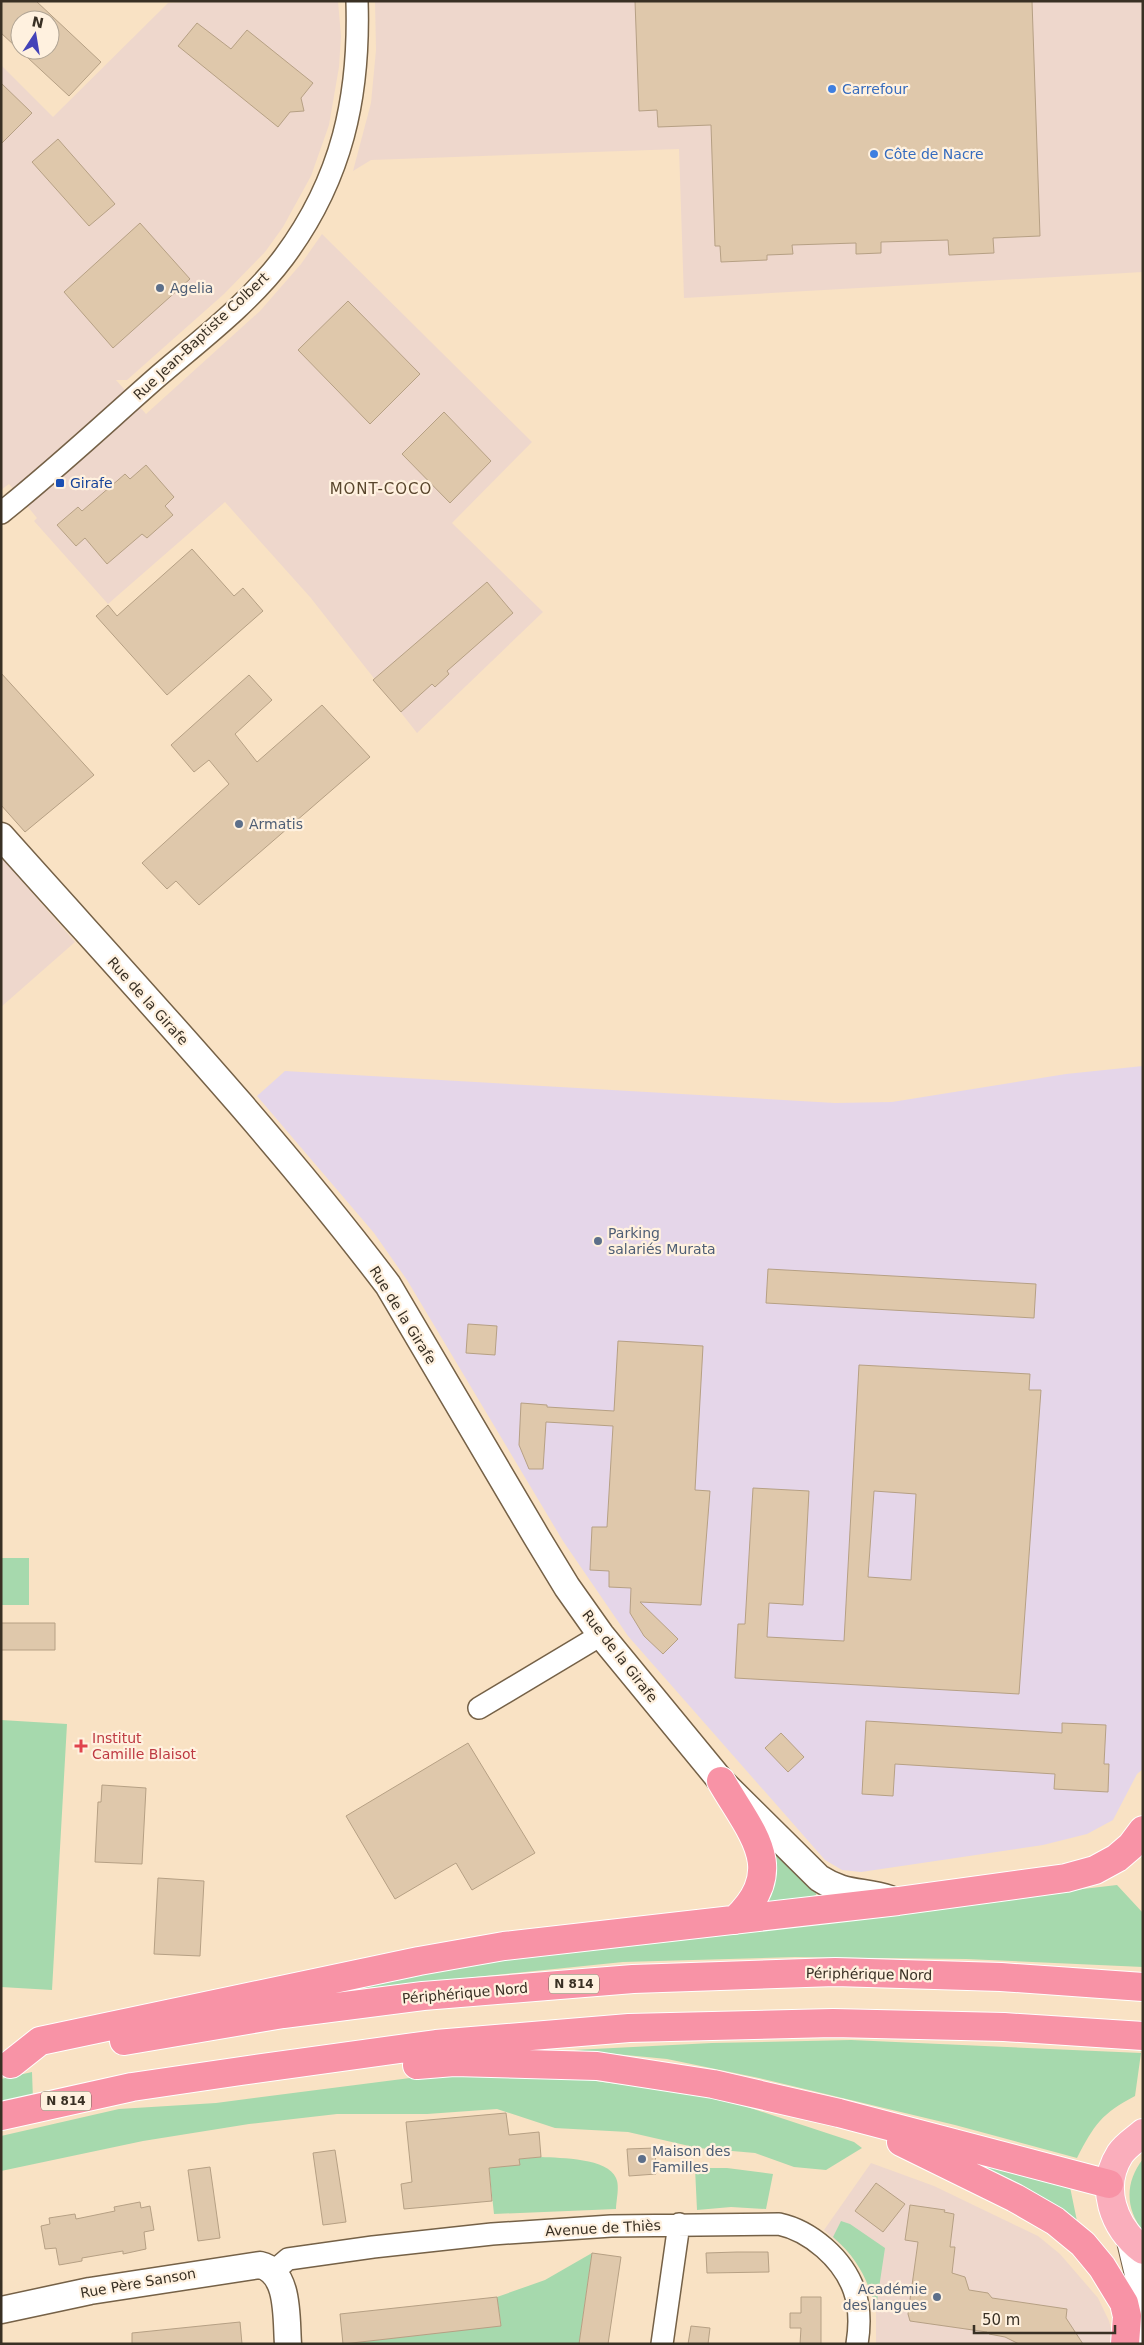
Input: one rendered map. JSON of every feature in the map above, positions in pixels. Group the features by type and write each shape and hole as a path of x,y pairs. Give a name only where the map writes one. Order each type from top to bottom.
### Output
{"highway":[{"path":"722,1781 759,1845 764,1873 760,1888 753,1900 735,1920"},
{"path":"6,2065 40,2041 419,1960 504,1946 898,1901 1074,1876 1095,1870 1116,1858 1131,1846 1143,1830"},
{"name":"Périphérique Nord","path":"6,2065 282,2014 423,1996 633,1979 835,1972 1001,1977 1143,1987"},
{"name":"N 814","path":"1,2116 132,2087 241,2071 436,2044 630,2028 834,2023 1004,2027 1143,2036"},
{"path":"241,2071 347,2070 454,2062 597,2066 713,2084 839,2113 1109,2184"},
{"path":"839,2113 1007,2194 1055,2221 1083,2244 1102,2267 1118,2293 1127,2316 1126,2344"}],"main road":[{"path":"1139,2344 1142,2287 1137,2246 1118,2222 1110,2203 1109,2184 1121,2153 1143,2133"}],"street":[{"name":"Rue Jean-Baptiste Colbert","path":"1,513 232,311 284,258 324,191 347,125 357,66 357,1"},
{"name":"Rue de la Girafe","path":"1,836 260,1126 308,1183 388,1285 567,1587 601,1636 722,1781 819,1878 834,1888 851,1892 868,1892 898,1901"},
{"path":"479,1708 601,1636"},
{"path":"662,2344 679,2224"},
{"name":"Avenue de Thiès","path":"274,2271 288,2259 373,2247 507,2233 679,2224 779,2224 788,2226 811,2238 835,2260 854,2290 860,2326 857,2344"},
{"name":"Rue Père Sanson","path":"1,2310 90,2291 245,2266 260,2265 274,2271"},
{"path":"274,2271 283,2293 288,2344"}],"shaded area":[{"path":"203,1 338,1 341,36 339,67 329,125 311,176 283,227 265,252 224,294 127,380 116,380 146,414 260,311 301,264 322,234 532,442 452,523 543,612 417,733 310,597 225,502 108,604 34,521 37,518 9,484 1,490 1,65 53,117 168,3"},
{"path":"375,1 1143,1 1143,272 684,298 679,149 371,160 353,171 371,103 376,50"},
{"path":"1,857 75,942 1,1007"},
{"path":"1143,1066 1143,1769 1137,1774 1113,1820 1087,1834 1043,1845 861,1872 842,1870 825,1860 628,1636 563,1541 407,1280 374,1233 257,1096 285,1071 835,1103 892,1102 1066,1074"},
{"path":"871,2163 934,2186 1038,2236 1060,2254 1098,2298 1109,2321 1115,2344 876,2344 876,2308 865,2274 847,2250 824,2230"}],"green space":[{"path":"1,1558 29,1558 29,1605 1,1605"},
{"path":"1,1720 67,1724 52,1990 1,1987"},
{"path":"766,1839 816,1891 816,1895 810,1898 763,1904"},
{"path":"1117,1885 1143,1913 1143,1967 966,1959 795,1957 623,1962 347,1990 348,1985 569,1949"},
{"path":"851,2040 1141,2053 1135,2096 1114,2108 1100,2121 1077,2158 955,2125 759,2078 667,2059 574,2050 712,2043"},
{"path":"32,2072 33,2100 1,2107 1,2079"},
{"path":"418,2077 565,2077 717,2097 854,2142 862,2148 826,2170 794,2167 755,2153 698,2148 628,2132 555,2128 497,2109 427,2114 337,2114 249,2124 143,2141 1,2171 1,2136 119,2109 216,2103"},
{"path":"541,2157 583,2160 604,2166 611,2171 618,2185 616,2209 494,2214 489,2168 519,2159"},
{"path":"1143,2159 1143,2231 1137,2222 1130,2204 1130,2186 1137,2168"},
{"path":"964,2160 1070,2187 1077,2221 1038,2195"},
{"path":"695,2168 727,2168 773,2174 766,2209 731,2207 697,2210"},
{"path":"841,2221 850,2224 885,2248 876,2308 860,2269 849,2253 833,2237"},
{"path":"592,2253 579,2344 343,2344 501,2325 497,2297 545,2280"}],"building":[{"path":"1,1 36,1 46,10 10,10 10,41 1,33"},
{"name":"Côte de Nacre","path":"635,1 1032,1 1040,236 993,238 994,253 949,255 948,240 881,242 881,253 856,254 856,243 792,245 793,254 767,255 767,260 721,262 720,246 715,246 711,125 658,127 657,110 639,111"},
{"path":"197,23 231,49 247,30 313,83 301,98 304,111 290,112 278,127 178,46"},
{"path":"60,24 101,62 69,96 30,60 60,60"},
{"path":"1,83 32,113 1,144"},
{"path":"58,139 115,204 89,226 32,162"},
{"path":"140,223 190,279 113,348 64,292"},
{"path":"348,301 420,374 370,424 298,350"},
{"path":"444,412 491,461 450,503 402,454"},
{"path":"146,465 174,497 165,506 173,515 147,538 142,534 107,564 85,538 76,546 57,525 78,507 82,511 125,474 130,479"},
{"path":"192,549 234,596 243,588 263,611 167,695 96,616 108,605 117,616"},
{"path":"487,582 513,613 447,671 449,674 435,687 432,684 401,712 373,680"},
{"path":"1,673 94,775 25,832 1,805"},
{"name":"Armatis","path":"249,675 272,700 235,734 257,762 322,705 370,757 199,905 176,881 167,889 142,863 229,784 209,760 194,772 171,745"},
{"path":"768,1269 1036,1284 1034,1318 766,1303"},
{"path":"468,1324 497,1326 495,1355 466,1353"},
{"path":"618,1341 703,1346 695,1490 710,1491 701,1605 640,1602 678,1639 663,1654 644,1636 630,1613 631,1588 609,1587 609,1571 590,1570 592,1527 607,1527 613,1426 546,1422 543,1469 529,1469 519,1445 521,1403 547,1405 547,1407 614,1411"},
{"path":"859,1365 1030,1374 1029,1390 1041,1390 1019,1694 735,1678 738,1624 745,1624 753,1488 809,1491 803,1605 769,1603 767,1637 844,1641","holes":["874,1491 916,1494 911,1580 868,1577"]},
{"path":"1,1623 55,1623 55,1650 1,1650"},
{"path":"866,1721 1062,1733 1062,1723 1106,1725 1104,1764 1109,1764 1108,1792 1054,1789 1055,1774 895,1764 893,1796 862,1794"},
{"path":"781,1733 804,1757 788,1772 765,1748"},
{"path":"468,1743 535,1853 472,1890 456,1863 395,1899 346,1816"},
{"path":"102,1785 146,1788 142,1864 95,1862 98,1802 101,1802"},
{"path":"158,1878 204,1881 200,1956 154,1954"},
{"path":"506,2113 509,2135 539,2132 541,2157 519,2159 520,2165 489,2168 492,2201 404,2209 401,2184 412,2182 406,2122"},
{"name":"Maison des Familles","path":"655,2148 656,2174 629,2176 627,2149"},
{"path":"335,2150 346,2222 323,2225 313,2153"},
{"path":"210,2167 220,2238 198,2241 188,2170"},
{"path":"876,2183 905,2204 883,2232 855,2211"},
{"path":"140,2202 141,2208 150,2206 154,2230 144,2232 146,2249 123,2254 123,2251 82,2258 82,2261 59,2265 56,2248 45,2249 41,2226 50,2224 49,2218 75,2214 76,2219 115,2211 114,2207"},
{"path":"910,2205 945,2210 944,2212 954,2214 950,2247 955,2247 952,2273 965,2277 969,2290 988,2293 992,2298 1067,2309 1066,2318 1083,2344 1019,2344 1005,2337 987,2332 910,2321 908,2314 918,2242 905,2240"},
{"path":"768,2252 769,2272 707,2273 706,2253"},
{"path":"592,2253 621,2257 608,2344 579,2344"},
{"path":"497,2297 501,2326 343,2344 340,2314"},
{"path":"801,2297 821,2297 821,2344 800,2344 801,2328 790,2328 790,2313 801,2313"},
{"path":"240,2322 242,2344 132,2344 132,2333"},
{"path":"691,2326 710,2328 708,2344 688,2344"}],"place":[{"name":"Carrefour","path":"832,89"},
{"name":"Côte de Nacre","path":"874,154"},
{"name":"Agelia","path":"160,288"},
{"name":"Girafe","path":"60,483"},
{"name":"Armatis","path":"239,824"},
{"name":"Parking salariés Murata","path":"598,1241"},
{"name":"Institut Camille Blaisot","path":"81,1746"},
{"name":"Maison des Familles","path":"642,2159"},
{"name":"Académie des langues","path":"937,2297"}],"district":[{"name":"MONT-COCO","path":"381,489"}]}
